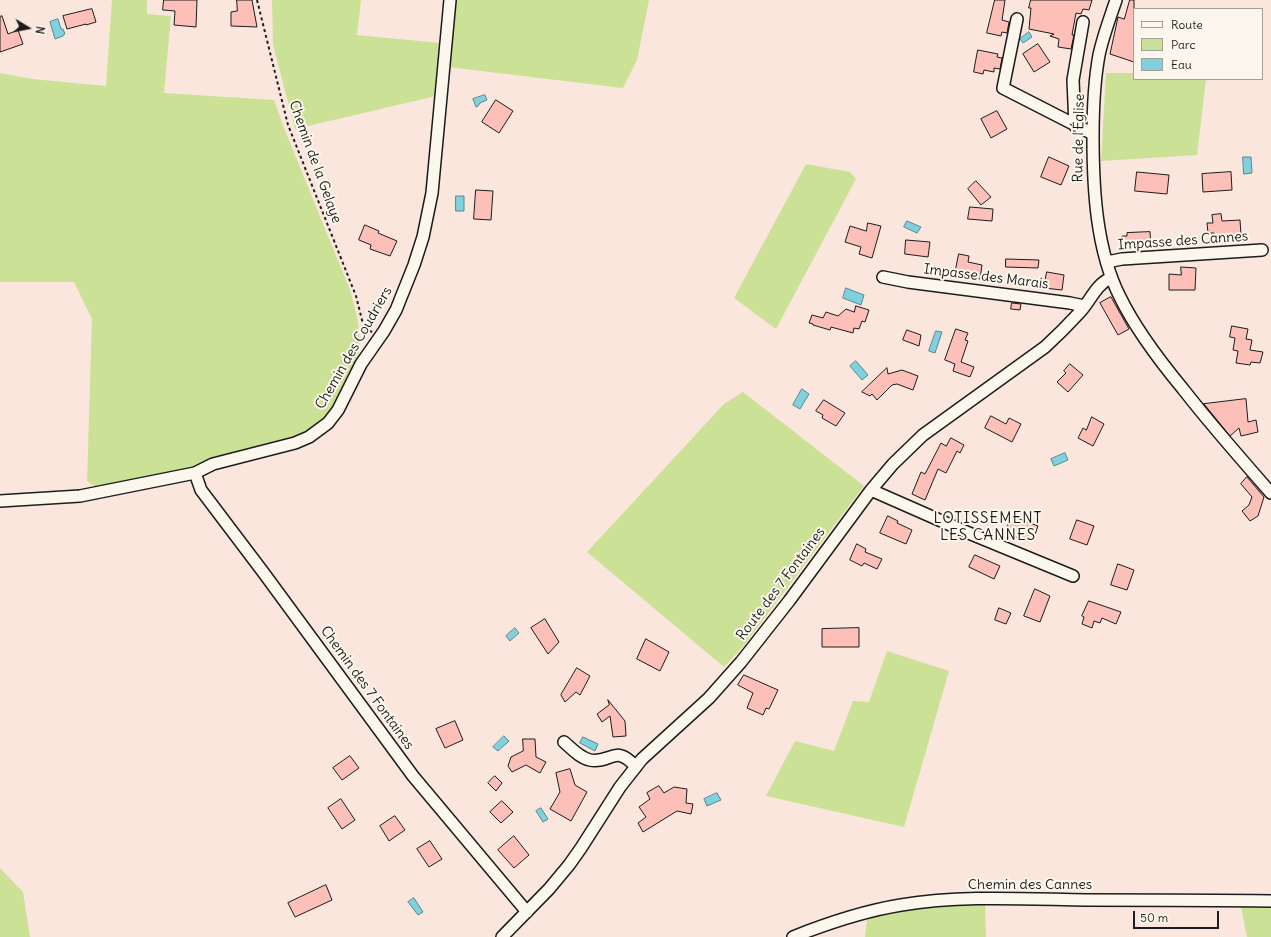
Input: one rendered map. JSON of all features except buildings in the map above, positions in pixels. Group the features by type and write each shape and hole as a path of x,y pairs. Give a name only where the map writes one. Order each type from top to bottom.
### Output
{"street":[{"name":"Chemin des Coudriers","path":"0,501 80,496 195,473 214,464 295,443 310,437 328,423 338,410 362,364 396,310 414,265 423,237 432,193 450,0"},
{"name":"Rue de l'Église","path":"1116,0 1106,30 1098,63 1093,105 1092,171 1094,194 1101,235 1111,278 1120,297 1155,354 1217,433 1271,493"},
{"path":"1017,19 1003,88 1093,134"},
{"path":"1075,126 1073,80 1083,22"},
{"name":"Impasse des Cannes","path":"1107,262 1122,259 1262,250"},
{"name":"Impasse des Marais","path":"883,277 908,282 1084,306"},
{"name":"Route des 7 Fontaines","path":"502,937 549,889 569,864 620,787 642,759 709,698 741,662 789,601 871,490 893,464 924,435 1045,347 1062,332 1099,286 1111,278"},
{"name":"Chemin des 7 Fontaines","path":"195,473 201,490 413,776 527,912"},
{"path":"871,490 971,534 1073,576"},
{"path":"564,742 587,759 598,760 619,755 630,760 636,766"},
{"name":"Chemin des Cannes","path":"793,937 817,927 876,910 940,900 993,898 1271,901"}],"path":[{"name":"Chemin de la Gelaye","path":"257,0 288,125 356,296 364,328"}],"green space":[{"path":"112,0 147,0 147,14 171,16 164,93 274,100 350,290 356,311 360,343 359,354 349,381 327,415 310,430 291,438 204,464 136,480 96,487 87,481 92,319 74,282 0,282 0,73 32,79 106,86"},
{"path":"272,0 361,0 357,35 440,43 436,96 295,129 273,45"},
{"path":"455,0 649,0 637,60 623,88 448,67"},
{"path":"1106,73 1133,73 1133,80 1206,80 1197,155 1101,161"},
{"path":"806,164 850,172 856,179 776,329 734,298"},
{"path":"743,392 864,486 745,644 724,667 587,552 724,404"},
{"path":"887,651 949,671 904,827 766,796 795,741 834,751 853,701 869,702"},
{"path":"0,868 23,892 30,937 0,937"},
{"path":"985,903 986,937 865,937 867,918 902,908"},
{"path":"1241,907 1271,907 1271,937 1247,937"}],"water":[{"path":"58,19 61,29 63,29 65,34 55,39 50,22"},
{"path":"1029,32 1032,37 1023,43 1020,39"},
{"path":"485,95 487,100 480,103 476,107 473,99"},
{"path":"1243,157 1251,157 1252,173 1244,174"},
{"path":"456,196 464,196 464,211 456,211"},
{"path":"907,221 921,227 917,233 904,227"},
{"path":"846,288 864,295 861,305 843,298"},
{"path":"936,331 942,332 935,353 929,351"},
{"path":"856,361 868,375 862,380 850,366"},
{"path":"802,389 809,394 800,409 793,405"},
{"path":"1065,453 1068,460 1054,466 1051,459"},
{"path":"515,628 519,633 510,641 506,636"},
{"path":"504,736 509,741 498,751 493,747"},
{"path":"583,737 598,744 595,751 580,743"},
{"path":"717,793 721,800 707,806 704,799"},
{"path":"541,808 548,819 543,822 536,811"},
{"path":"414,898 423,912 418,915 408,902"}],"district":[{"name":"LOTISSEMENT LES CANNES","path":"988,528"}]}
